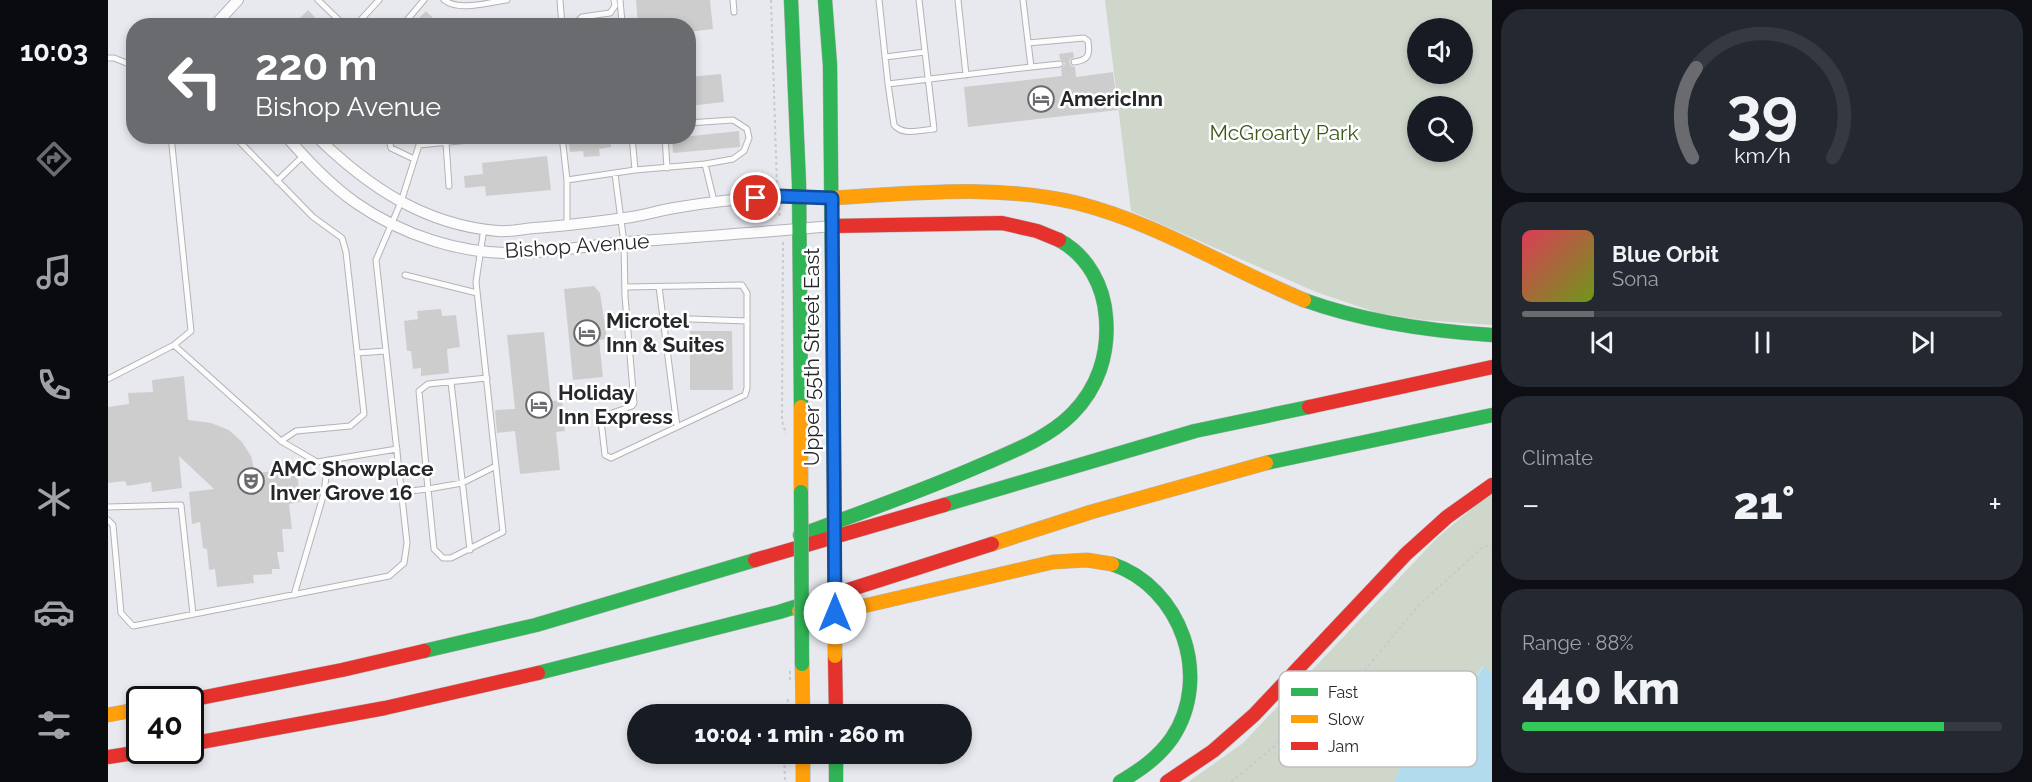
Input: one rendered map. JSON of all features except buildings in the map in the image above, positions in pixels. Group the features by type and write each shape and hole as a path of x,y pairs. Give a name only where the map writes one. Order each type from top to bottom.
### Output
{"main road":[{"name":"Upper 55th Street East","path":"791,0 797,102 800,229 802,704"},
{"name":"Upper 55th Street East","path":"826,4 830,65 833,226 836,704"},
{"path":"832,198 989,191 1048,197 1080,204 1128,220 1282,291 1338,312 1378,322 1417,328 1492,335"},
{"path":"723,570 798,536 946,482 1015,451 1047,433 1072,413 1086,398 1099,376 1106,352 1107,333 1106,311 1100,289 1091,267 1072,249 1052,236 1028,227 1002,223 833,226"},
{"path":"204,697 342,670 536,626 1196,431 1492,367"},
{"path":"204,741 408,702 569,666 779,612 1091,512 1198,481 1268,463 1492,415"},
{"path":"1299,671 1406,552 1457,508 1492,484"},
{"path":"779,612 842,610 1053,562 1088,560 1120,567 1157,592 1172,610 1182,631 1190,658 1191,681 1187,705 1176,732 1166,747 1150,765 1120,782"},
{"path":"1167,782 1209,753 1279,692"},
{"path":"108,715 126,712"},
{"path":"108,757 126,754"},
{"path":"803,764 803,782"},
{"path":"836,764 836,782"}],"street":[{"path":"221,18 238,0"},
{"name":"Bishop Avenue","path":"293,144 328,181 356,202 391,223 446,244 481,251 528,253 833,226"},
{"name":"Bishop Avenue","path":"324,144 368,183 401,202 450,221 499,231 567,226 621,219 673,208 777,196 832,198"}],"lane":[{"path":"318,0 337,18"},
{"path":"362,18 379,0"},
{"path":"409,18 424,0"},
{"path":"444,0 458,6 507,0"},
{"path":"560,0 561,18"},
{"path":"581,18 610,13 615,6 614,0"},
{"path":"620,0 622,18"},
{"path":"733,0 734,12"},
{"path":"879,0 894,125 898,130 905,132 934,129 920,0"},
{"path":"958,0 966,75"},
{"path":"1023,0 1031,67"},
{"path":"1028,43 1084,38 1089,42 1090,53 1085,61 1074,63"},
{"path":"885,57 925,52"},
{"path":"108,58 126,63"},
{"path":"888,84 1060,64"},
{"path":"567,180 635,170 705,165 734,159 744,151 749,138 747,129 732,120 696,122"},
{"path":"108,379 174,345 191,331 172,144"},
{"path":"242,144 313,217 342,238 346,252 364,414 350,426 296,431 280,441"},
{"path":"391,144 392,148 414,159"},
{"path":"108,520 113,525 121,613 133,626 389,576 404,563 407,543 376,260 401,202 419,146 437,144"},
{"path":"446,144 449,186"},
{"path":"563,144 567,180 567,226"},
{"path":"633,144 635,170"},
{"path":"666,144 667,168"},
{"path":"277,181 303,156"},
{"path":"705,165 715,203"},
{"path":"615,174 624,243 625,287 634,403 632,406 604,416 602,421 605,455 611,458 745,395 747,388 747,293 742,285 625,287"},
{"path":"484,228 476,282 487,378 503,532 470,550 451,558 443,558 435,549 419,391 428,384 487,378"},
{"path":"405,275 477,293"},
{"path":"659,286 677,427"},
{"path":"663,318 747,321"},
{"path":"174,345 280,441 317,462 397,449"},
{"path":"357,353 386,351"},
{"path":"451,382 470,550"},
{"path":"294,595 324,493 328,460"},
{"path":"401,492 462,483 496,466"},
{"path":"108,507 181,505 193,614"}],"path":[{"path":"771,0 777,196 784,259 782,421 787,436"},
{"path":"1363,671 1419,606 1484,546 1492,546"},
{"path":"1231,782 1279,742"},
{"path":"784,764 785,782"}],"green space":[{"name":"McGroarty Park","path":"1105,0 1492,0 1492,325 1423,320 1378,313 1316,292 1131,211"},
{"path":"1492,495 1492,674 1483,666 1477,676 1477,671 1311,671 1437,538 1481,501"},
{"path":"1279,705 1279,767 1400,767 1394,782 1188,782 1243,743"}],"water":[{"path":"1484,666 1492,674 1492,782 1394,782 1400,767 1477,767 1477,676"}],"traffic: fast":[{"path":"791,0 799,184 801,407"},
{"path":"825,0 830,65 834,482"},
{"path":"800,535 917,492 1020,448 1053,430 1081,404 1100,370 1106,345 1105,306 1093,273 1078,254 1059,240"},
{"path":"1304,300 1373,320 1444,331 1492,335"},
{"path":"944,505 1195,431 1309,407"},
{"path":"1266,463 1492,415"},
{"path":"801,492 802,664"},
{"path":"424,651 536,625 755,560"},
{"path":"1112,564 1136,576 1156,592 1172,613 1183,637 1189,662 1190,688 1184,714 1172,738 1161,752 1120,782"},
{"path":"538,673 779,612 814,601"},
{"path":"836,764 836,782"}],"traffic: slow":[{"path":"832,198 924,192 986,192 1047,197 1077,203 1136,222 1304,300"},
{"path":"801,407 801,492"},
{"path":"992,544 1091,512 1266,463"},
{"path":"834,482 835,656"},
{"path":"799,611 842,611 1053,562 1087,560 1112,564"},
{"path":"802,664 803,704"},
{"path":"108,715 126,712"},
{"path":"803,764 803,782"}],"traffic: jam":[{"path":"833,226 1002,223 1037,231 1059,240"},
{"path":"1309,407 1492,367"},
{"path":"1296,671 1406,554 1447,517 1492,485"},
{"path":"755,560 944,505"},
{"path":"814,601 992,544"},
{"path":"204,697 424,651"},
{"path":"835,656 836,704"},
{"path":"204,741 385,708 538,673"},
{"path":"1167,782 1213,751 1254,715 1279,689"},
{"path":"108,757 126,754"}],"place":[{"name":"AmericInn","path":"1041,99"},
{"name":"Microtel Inn & Suites","path":"587,333"},
{"name":"Holiday Inn Express","path":"539,405"},
{"name":"AMC Showplace Inver Grove 16","path":"251,481"}],"route":[{"path":"756,198 799,196 832,198 835,613"}]}
